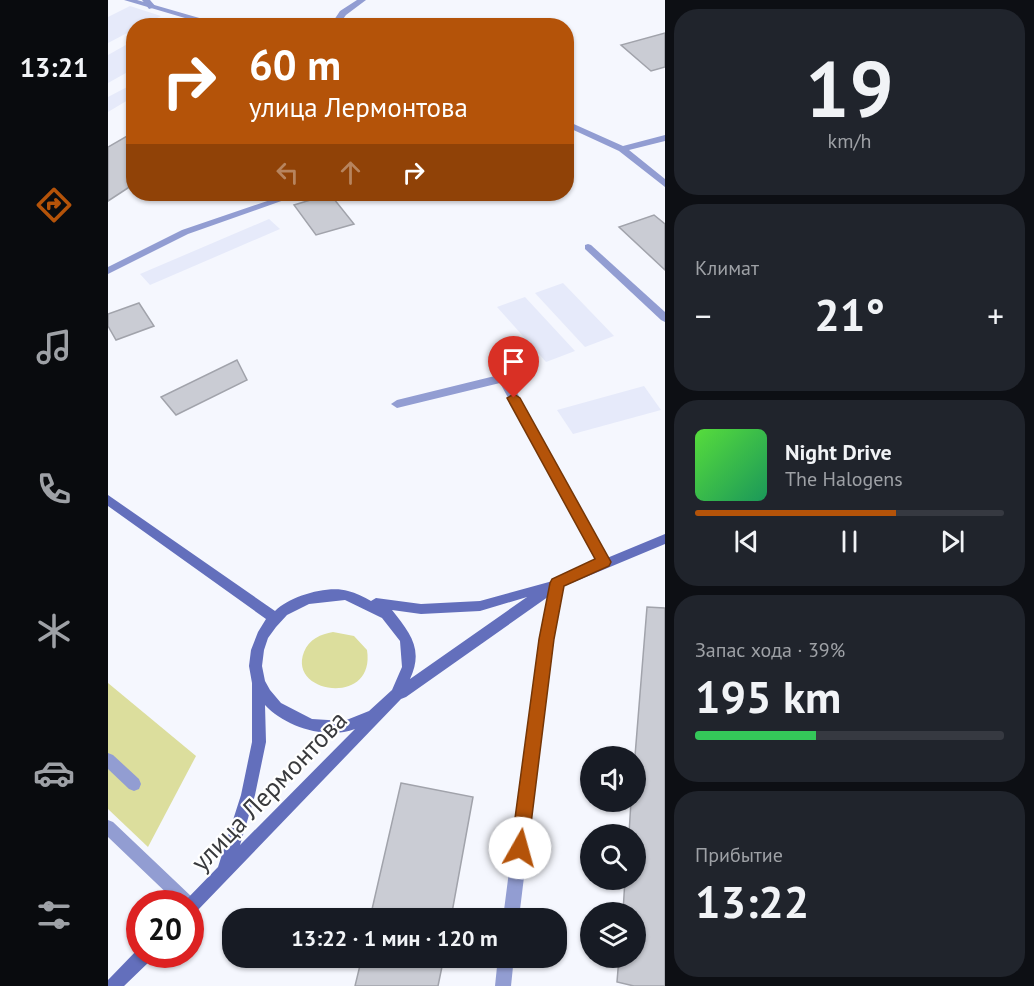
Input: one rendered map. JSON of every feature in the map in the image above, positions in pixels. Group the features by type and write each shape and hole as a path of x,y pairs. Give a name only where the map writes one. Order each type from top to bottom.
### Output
{"main road":[{"path":"108,500 275,618"},
{"path":"223,874 248,795 260,742 258,682 254,659 261,637 275,618 295,603 320,596 346,595 370,602 421,609 480,606 557,583 665,539"},
{"path":"258,682 268,701 286,717 310,726 336,728 361,723 383,710 399,694 557,583"},
{"path":"370,602 390,614 403,632 410,652 409,673 399,694"},
{"name":"улица Лермонтова","path":"204,892 383,710"},
{"path":"113,986 130,968"}],"street":[{"path":"128,0 193,18"},
{"path":"146,0 152,7"},
{"path":"340,18 362,0"},
{"path":"574,127 622,149 665,184"},
{"path":"622,149 665,138"},
{"path":"108,271 184,232 275,201"},
{"path":"588,247 665,318"},
{"path":"397,404 502,378 604,562"},
{"path":"512,908 546,639 557,583"},
{"path":"108,760 134,784"},
{"path":"108,827 173,890"},
{"path":"502,986 504,968"}],"shaded area":[{"path":"130,6 161,16 126,18 126,34 108,43 108,17"},
{"path":"126,45 126,73 108,83 108,55"},
{"path":"126,88 126,101 108,112 108,97"},
{"path":"269,219 280,229 150,285 140,274"},
{"path":"563,283 614,336 585,347 535,293"},
{"path":"525,297 575,351 546,362 497,307"},
{"path":"644,386 661,410 573,434 557,410"}],"green space":[{"path":"333,632 354,636 367,650 366,668 359,680 347,687 332,688 319,685 308,677 302,666 304,652 312,640"},
{"path":"108,683 196,756 148,847 108,809"}],"building":[{"path":"665,33 665,67 651,71 621,45"},
{"path":"126,137 126,189 108,201 108,147"},
{"path":"307,201 336,201 354,224 316,235 294,205"},
{"path":"654,215 665,224 665,270 619,227"},
{"path":"139,303 154,326 116,340 108,326 108,314"},
{"path":"237,360 247,380 176,415 161,397"},
{"path":"647,607 665,608 665,986 634,986 617,982 618,968 646,968 646,902 624,902 624,890 646,890 646,824 630,824 630,812 646,812 646,746 636,746"},
{"path":"401,783 473,797 453,908 372,908"},
{"path":"359,968 442,968 438,986 355,986"}],"route":[{"path":"514,398 604,562 557,583 546,639 520,848"}]}
